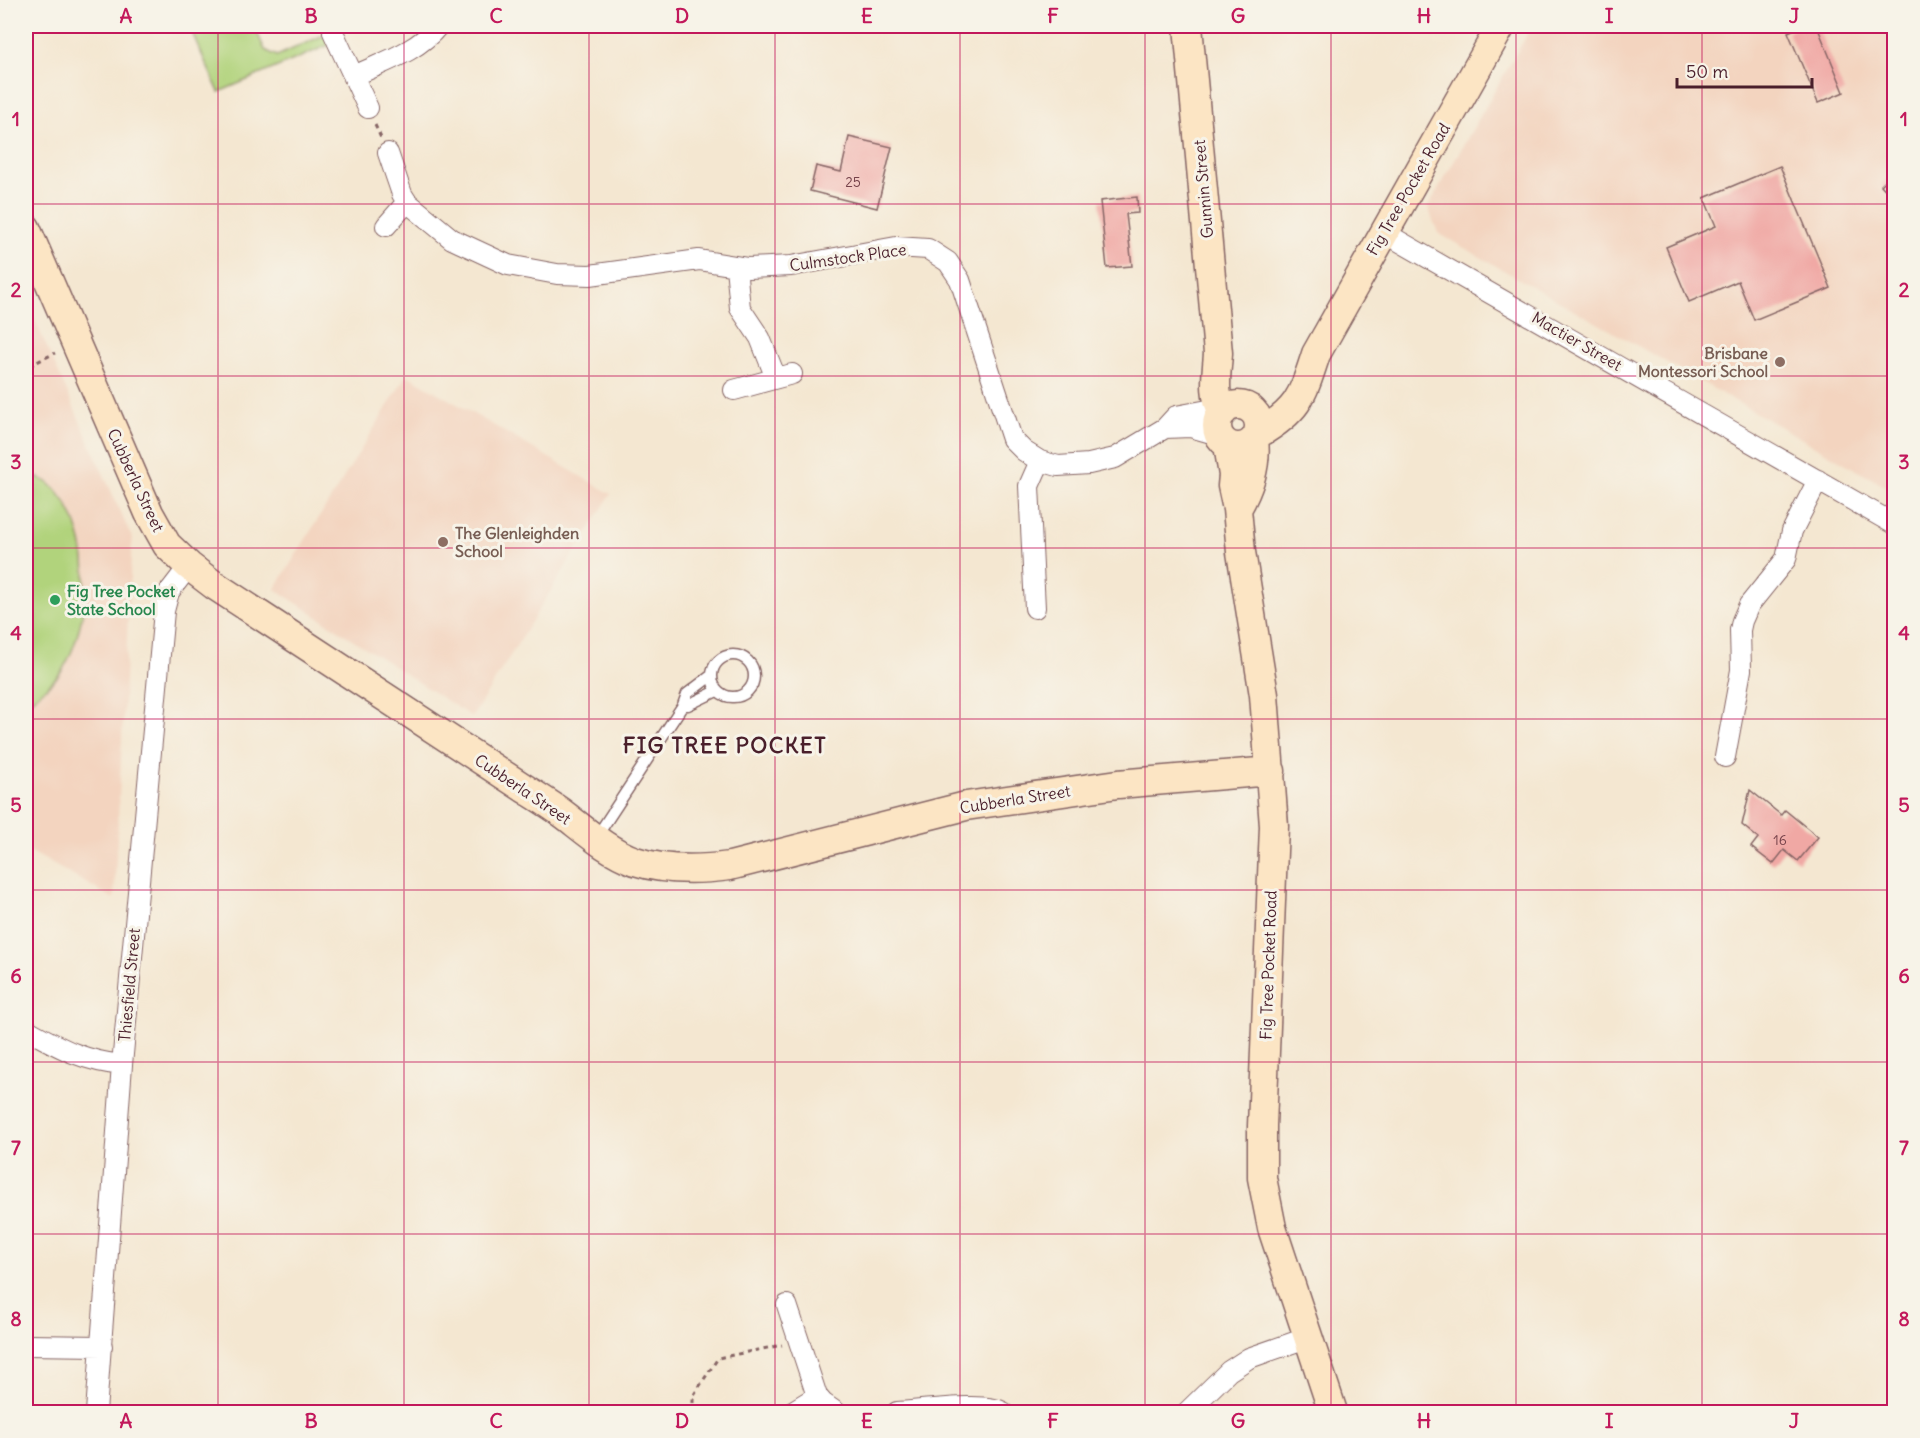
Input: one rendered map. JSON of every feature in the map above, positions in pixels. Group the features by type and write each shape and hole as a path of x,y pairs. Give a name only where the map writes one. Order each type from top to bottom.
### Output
{"street":[{"path":"354,76 408,51 424,41 438,26"},
{"name":"Gunnin Street","path":"1188,26 1218,353 1237,424"},
{"name":"Fig Tree Pocket Road","path":"1333,1413 1272,1228 1262,1178 1274,826 1264,695 1232,486 1237,424 1286,415 1303,394 1316,354 1383,232 1502,26"},
{"path":"333,32 368,108"},
{"name":"Culmstock Place","path":"388,153 407,202 452,239 508,265 556,274 590,275 699,260 736,267 791,266 897,248 928,249 948,262 960,280 1012,439 1024,451 1040,461 1058,466 1089,464 1115,458 1165,428 1237,424"},
{"path":"386,226 407,202"},
{"name":"Cubberla Street","path":"26,228 149,513 167,545 214,585 556,810 595,839 636,861 671,868 704,869 730,866 966,806 1118,783 1271,771"},
{"name":"Mactier Street","path":"1383,232 1894,524"},
{"path":"734,390 784,376 740,308 736,267"},
{"path":"1035,608 1029,486 1040,461"},
{"path":"1725,757 1741,670 1740,630 1742,621 1749,605 1786,559 1792,531 1818,480"},
{"name":"Thiesfield Street","path":"96,1413 122,1065 164,611 169,592 189,566"},
{"path":"26,1029 72,1054 102,1063 122,1065"},
{"path":"787,1305 817,1396 836,1413"},
{"path":"1187,1413 1229,1371 1250,1358 1309,1337"},
{"path":"26,1345 102,1346"},
{"path":"791,1413 817,1396"},
{"path":"897,1413 971,1407 996,1408 1003,1413"}],"lane":[{"path":"730,655 744,658 753,669 753,684 744,694 730,698 717,691 712,675 717,662 730,655"},
{"path":"595,839 689,693 712,675"},
{"path":"683,705 688,705 717,691"}],"path":[{"path":"368,108 388,153"},
{"path":"26,373 27,367 59,351"},
{"path":"693,1413 693,1396 718,1358 797,1336"}],"shaded area":[{"name":"Brisbane Montessori School","path":"1532,26 1894,26 1894,491 1438,233 1428,207"},
{"name":"Fig Tree Pocket State School","path":"26,300 132,538 114,899 26,849"},
{"name":"The Glenleighden School","path":"407,375 611,494 472,717 275,589"}],"green space":[{"path":"189,26 254,26 265,50 277,56 326,34 331,44 219,92"},
{"name":"Fig Tree Pocket State School","path":"26,472 50,484 65,502 76,524 85,574 80,625 73,648 60,674 26,704"}],"building":[{"path":"1802,26 1817,26 1844,92 1818,103 1788,32"},
{"path":"849,137 892,147 877,208 810,191 816,166 841,172"},
{"path":"1780,166 1831,288 1754,320 1738,281 1689,302 1666,247 1716,226 1704,198"},
{"path":"1894,173 1894,199 1881,185"},
{"path":"1137,197 1138,213 1126,214 1132,266 1107,268 1100,201"},
{"path":"1750,790 1781,815 1785,810 1818,837 1798,861 1784,850 1773,864 1751,847 1758,838 1742,825"}],"place":[{"name":"Brisbane Montessori School","path":"1780,362"},
{"name":"The Glenleighden School","path":"443,542"},
{"name":"Fig Tree Pocket State School","path":"55,600"}],"district":[{"name":"FIG TREE POCKET","path":"725,745"}]}
